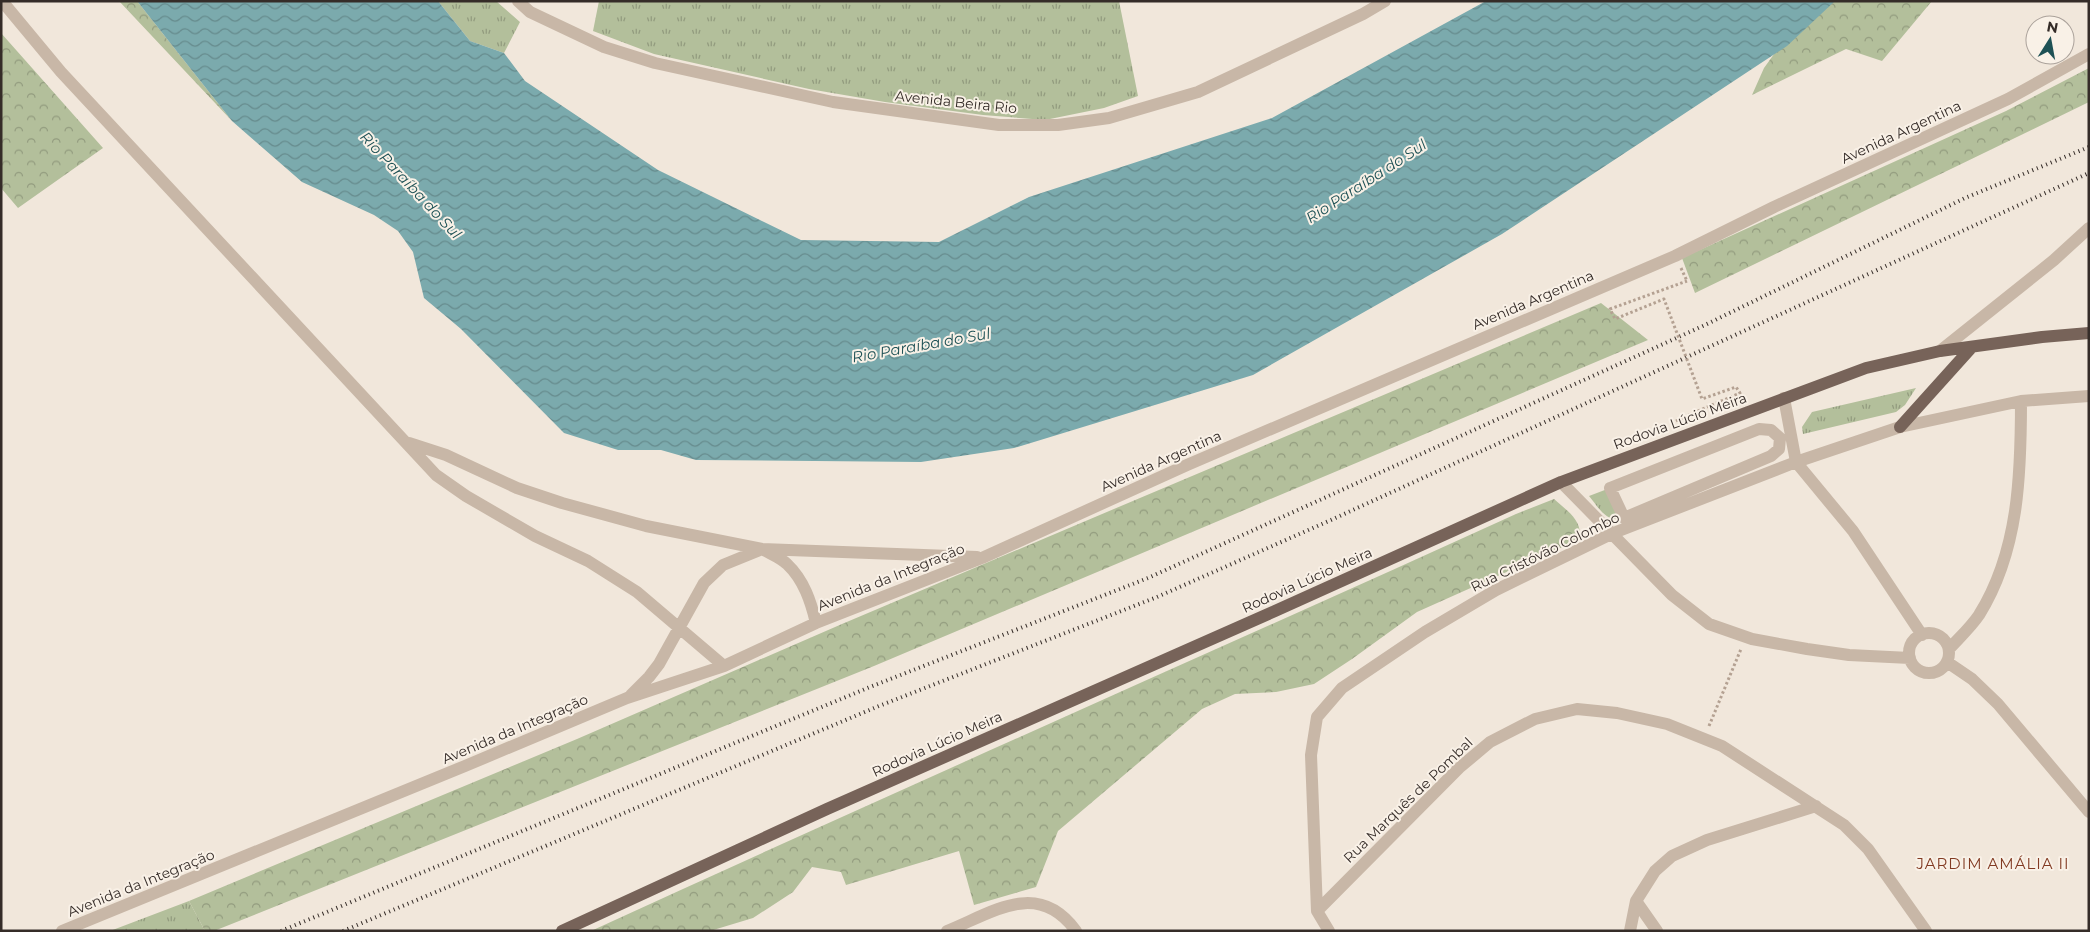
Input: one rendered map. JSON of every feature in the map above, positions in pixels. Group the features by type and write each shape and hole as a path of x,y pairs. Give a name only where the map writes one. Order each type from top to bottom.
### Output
{"main road":[{"name":"Rodovia Lúcio Meira","path":"562,931 827,809 1561,482 1866,368 1940,351 2042,337 2089,334"},
{"path":"1900,427 1972,347"}],"street":[{"path":"2,1 60,72 436,474 466,496 535,536 588,562 637,592 724,666"},
{"name":"Avenida Beira Rio","path":"518,1 604,47 655,63 824,100 999,125 1058,125 1109,118 1198,92 1363,14 1385,1"},
{"name":"Avenida Argentina","path":"982,558 1187,465 1675,256 1774,207 2008,99 2089,54"},
{"path":"1940,351 2054,260 2089,228"},
{"name":"Rua Cristóvão Colombo","path":"1329,931 1318,912 1311,755 1317,717 1342,688 1425,632 1496,590 1611,534 1796,462 1900,427 2021,401 2089,396"},
{"path":"1784,398 1796,462 1853,531 1922,635"},
{"path":"1949,649 1941,638 1929,634 1922,635 1912,644 1910,658 1913,664 1924,672 1937,671 1947,662 1949,649 1978,616 1999,576 2012,532 2018,484 2021,401"},
{"path":"1759,429 1771,430 1780,438 1779,449 1771,456 1624,518 1610,488 1759,429"},
{"path":"407,442 446,455 517,488 562,503 646,526 762,549 982,558"},
{"path":"1561,482 1672,595 1709,624 1746,637 1849,656 1910,658"},
{"path":"762,549 787,564 802,582 816,623"},
{"path":"627,698 654,671 704,583 723,565 762,549"},
{"name":"Avenida da Integração","path":"62,931 627,698 724,666 816,623 982,558"},
{"path":"1947,662 1972,679 1998,704 2089,812"},
{"name":"Rua Marquês de Pombal","path":"1318,912 1458,768 1490,742 1535,719 1577,709 1617,712 1667,724 1722,746 1844,825 1868,849 1926,931"},
{"path":"1630,931 1636,901 1655,871 1672,856 1707,840 1816,806"},
{"path":"1636,901 1657,931"},
{"path":"947,931 1017,903 1035,902 1051,907 1068,920 1076,931"}],"path":[{"path":"1684,418 1740,393 1736,387 1702,399 1664,299 1614,319 1610,309 1687,281"},
{"path":"1704,739 1746,637"}],"green space":[{"path":"119,1 137,1 232,121"},
{"path":"438,1 496,1 520,22 504,53 470,41"},
{"path":"599,1 1119,1 1138,96 1104,108 1045,120 983,115 885,102 809,89 654,54 593,31"},
{"path":"1812,1 1932,1 1882,61 1846,49 1752,95 1764,68"},
{"path":"1,33 103,148 18,208 1,188"},
{"path":"2089,68 2089,102 1695,293 1682,258 2006,111"},
{"path":"1601,303 1648,340 874,666 214,931 205,931 189,901 577,739 842,624"},
{"path":"1916,388 1905,405 1896,412 1803,434 1802,427 1812,412"},
{"path":"1610,488 1624,518 1613,519 1608,517 1589,496"},
{"path":"1554,499 1572,515 1578,525 1580,536 1576,541 1417,612 1314,684 1276,692 1235,694 1202,709 1058,831 1036,887 974,905 959,851 846,885 841,872 812,867 793,892 753,918 710,931 591,931 1516,514"},
{"path":"189,901 205,931 110,931"}],"water":[{"name":"Rio Paraíba do Sul","path":"137,1 438,1 470,41 504,53 525,81 658,170 801,240 939,242 1029,197 1272,118 1486,1 1835,1 1787,46 1502,234 1253,375 1014,448 921,462 696,460 661,450 618,450 564,433 461,329 424,298 413,252 398,231 374,215 302,182 232,121"}],"railway":[{"path":"281,931 870,687 1148,578 1705,325 1965,198 2089,147"},
{"path":"343,931 879,706 1157,597 1331,520 2089,173"}],"district":[{"name":"JARDIM AMÁLIA II","path":"1993,863"}]}
